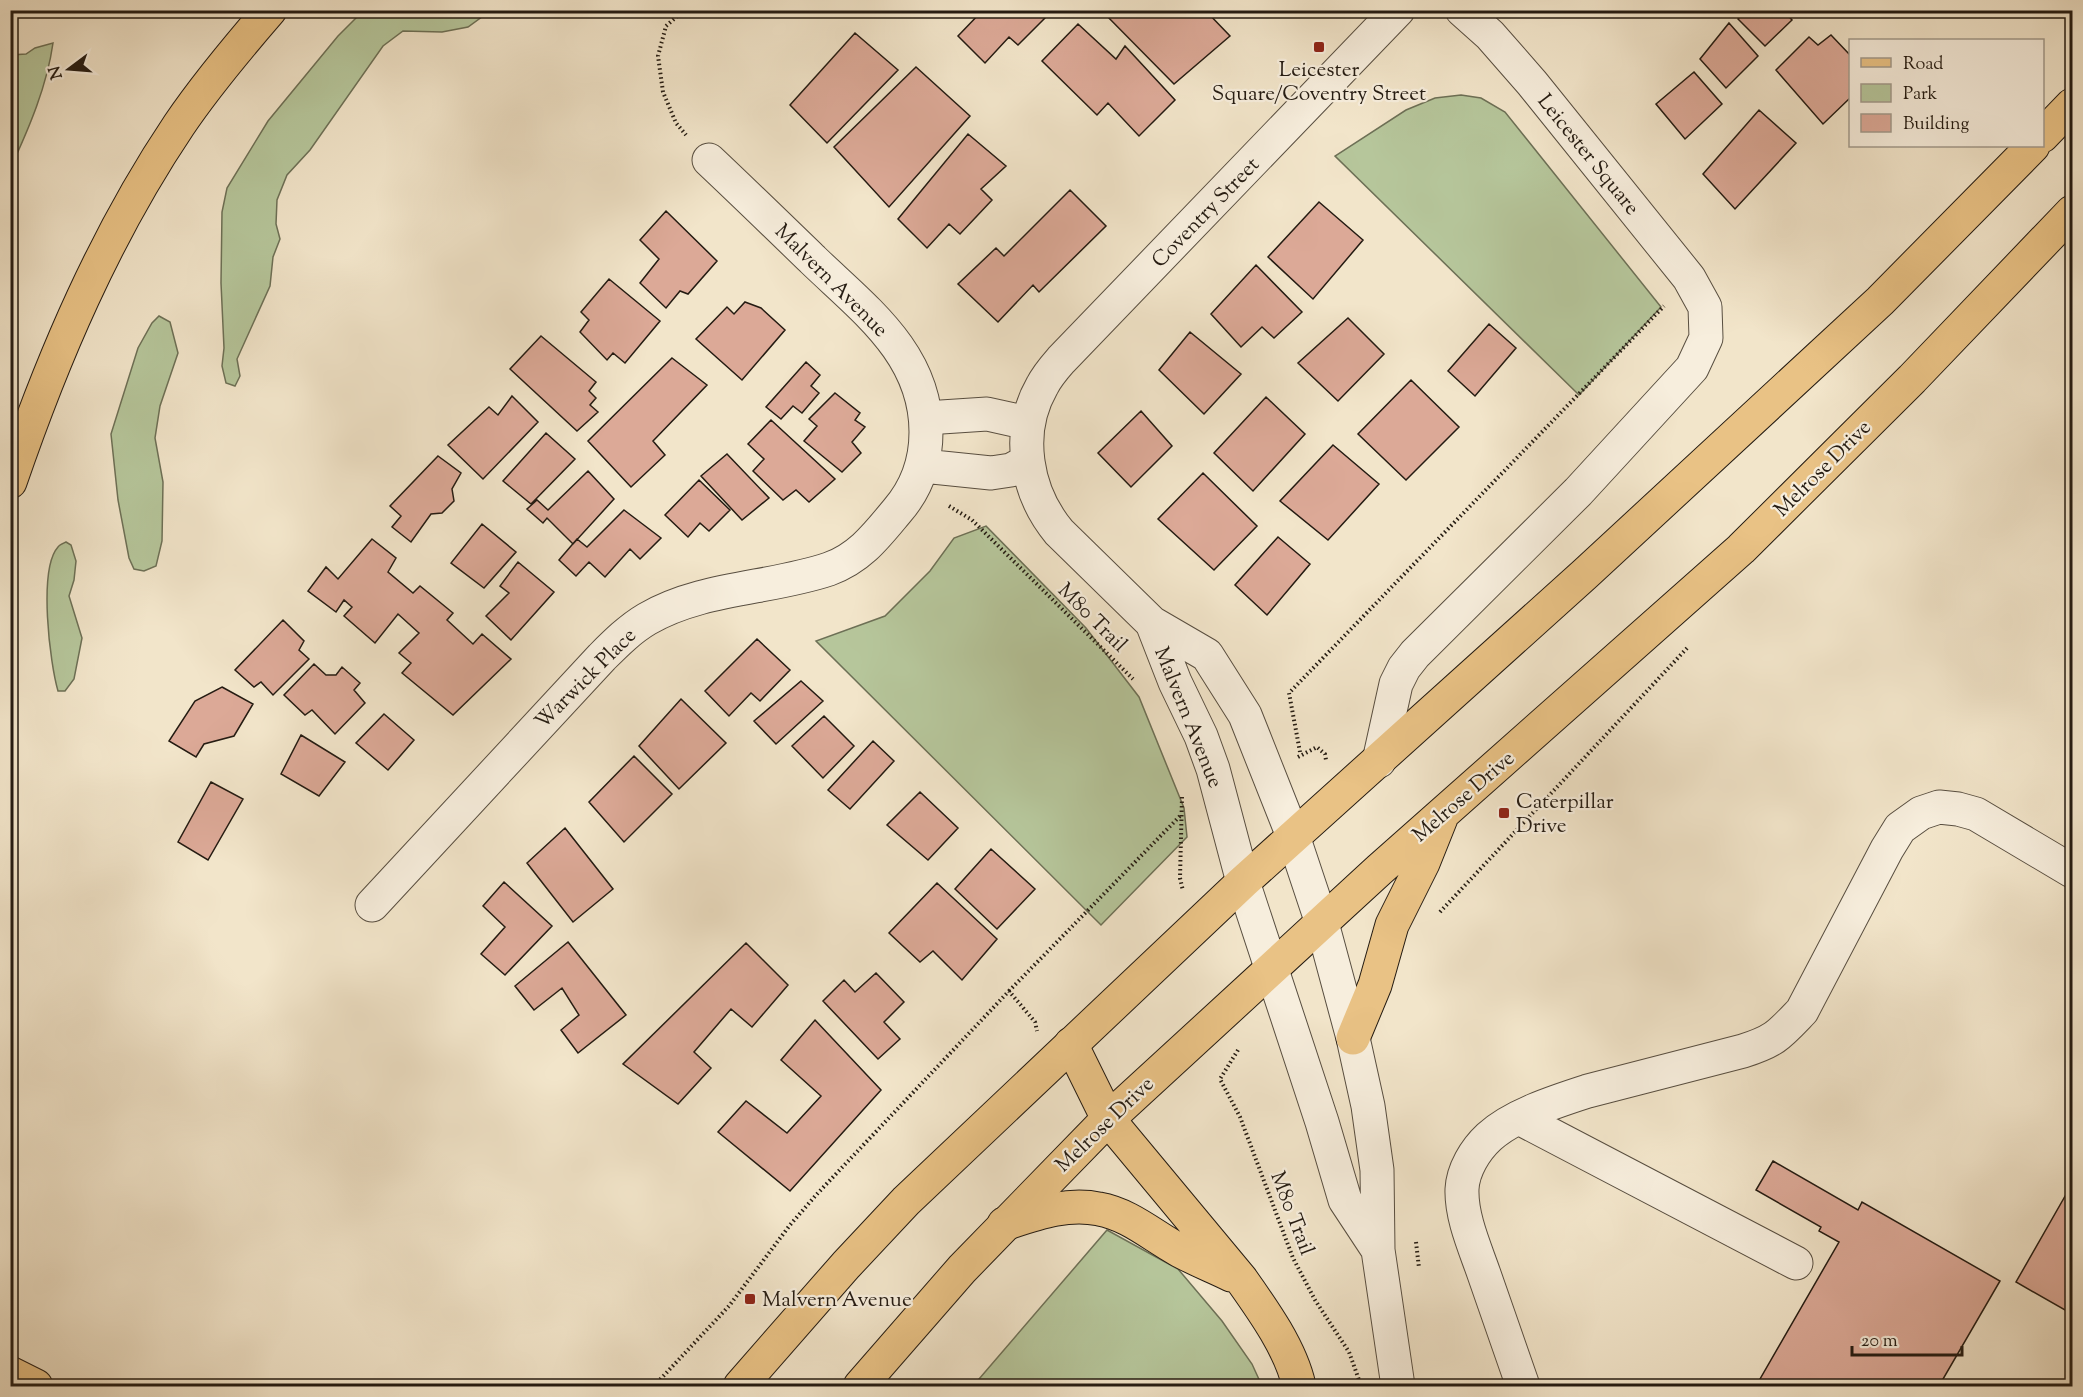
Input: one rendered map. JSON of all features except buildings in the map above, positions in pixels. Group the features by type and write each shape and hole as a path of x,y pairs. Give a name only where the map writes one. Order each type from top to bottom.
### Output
{"main road":[{"path":"10,482 65,336 129,208 180,124 270,10"},
{"path":"740,1386 846,1265 906,1201 1243,882 1594,566 1880,301 2030,147"},
{"name":"Melrose Drive","path":"860,1386 1004,1224 1108,1119 1443,813 1742,549 2073,212"},
{"path":"1353,1038 1375,985 1392,925 1423,863 1443,813"},
{"path":"1071,1044 1108,1119 1241,1279 1275,1331 1299,1386"},
{"path":"1004,1224 1055,1209 1084,1207 1101,1209 1127,1219 1177,1250 1241,1279"},
{"path":"10,1373 36,1386"}],"street":[{"name":"Coventry Street","path":"1028,423 1042,385 1061,360 1398,10"},
{"name":"Leicester Square","path":"1462,10 1490,35 1532,83 1689,278 1705,307"},
{"name":"Malvern Avenue","path":"709,160 870,314 887,333 914,372 926,418 926,449 918,477"},
{"path":"1379,761 1396,684 1404,668 1415,654 1578,492 1692,368 1706,338 1705,307"},
{"path":"926,418 987,414 1028,423"},
{"name":"Malvern Avenue","path":"1028,423 1028,462 1036,496 1049,521 1152,623 1207,655 1245,715 1293,836"},
{"path":"918,477 991,473 1011,470 1028,462"},
{"name":"Warwick Place","path":"372,905 602,657 630,630 670,607 701,597 802,577 850,560 869,545 904,503 918,477"},
{"name":"Malvern Avenue","path":"1152,623 1213,769 1243,882"},
{"path":"1523,1386 1472,1240 1464,1210 1462,1189 1466,1169 1475,1153 1490,1136 1519,1118 1588,1091 1767,1043 1782,1033 1802,1011 1900,828 1921,813 1939,807 1976,814 2073,871"},
{"path":"1293,836 1322,923 1353,1038 1368,1106 1377,1170 1378,1250 1398,1386"},
{"path":"1243,882 1322,1122 1345,1200 1378,1250"},
{"path":"1519,1118 1796,1263"}],"path":[{"path":"684,10 666,26 663,36 658,56 663,92 676,123 709,160"},
{"path":"1301,755 1289,693 1665,305 1705,307"},
{"name":"M80 Trail","path":"918,477 972,520 1137,684"},
{"path":"1182,795 1180,878 1182,887"},
{"path":"1009,991 1182,814"},
{"name":"M80 Trail","path":"1239,1048 1220,1079 1240,1118 1293,1258 1315,1300 1349,1352 1362,1386"}],"green space":[{"path":"363,11 490,11 468,27 442,32 403,31 383,46 310,150 287,175 277,200 276,224 280,239 273,257 270,286 237,359 240,376 235,386 226,383 222,366 224,348 221,283 222,212 227,188 268,121 338,36"},
{"path":"53,43 42,91 11,167 11,55 26,54 35,48"},
{"path":"1461,95 1481,98 1505,112 1661,307 1579,395 1335,156 1406,110 1435,98"},
{"path":"159,316 170,322 178,353 160,406 155,438 163,482 162,541 156,566 144,571 134,569 129,558 118,500 111,434 138,348 152,323"},
{"path":"986,526 1086,628 1139,697 1184,808 1187,837 1101,925 816,641 885,616 930,571 954,538"},
{"path":"66,542 71,545 76,561 69,596 82,638 74,679 65,691 58,691 49,639 48,575 52,558 59,546"},
{"path":"1107,1230 1178,1269 1222,1321 1252,1364 1262,1386 973,1386"}],"railway":[{"path":"2065,10 2072,18"}],"place":[{"name":"Leicester Square/Coventry Street","path":"1319,47"},
{"name":"Caterpillar Drive","path":"1504,813"},
{"name":"Malvern Avenue","path":"750,1299"}]}
